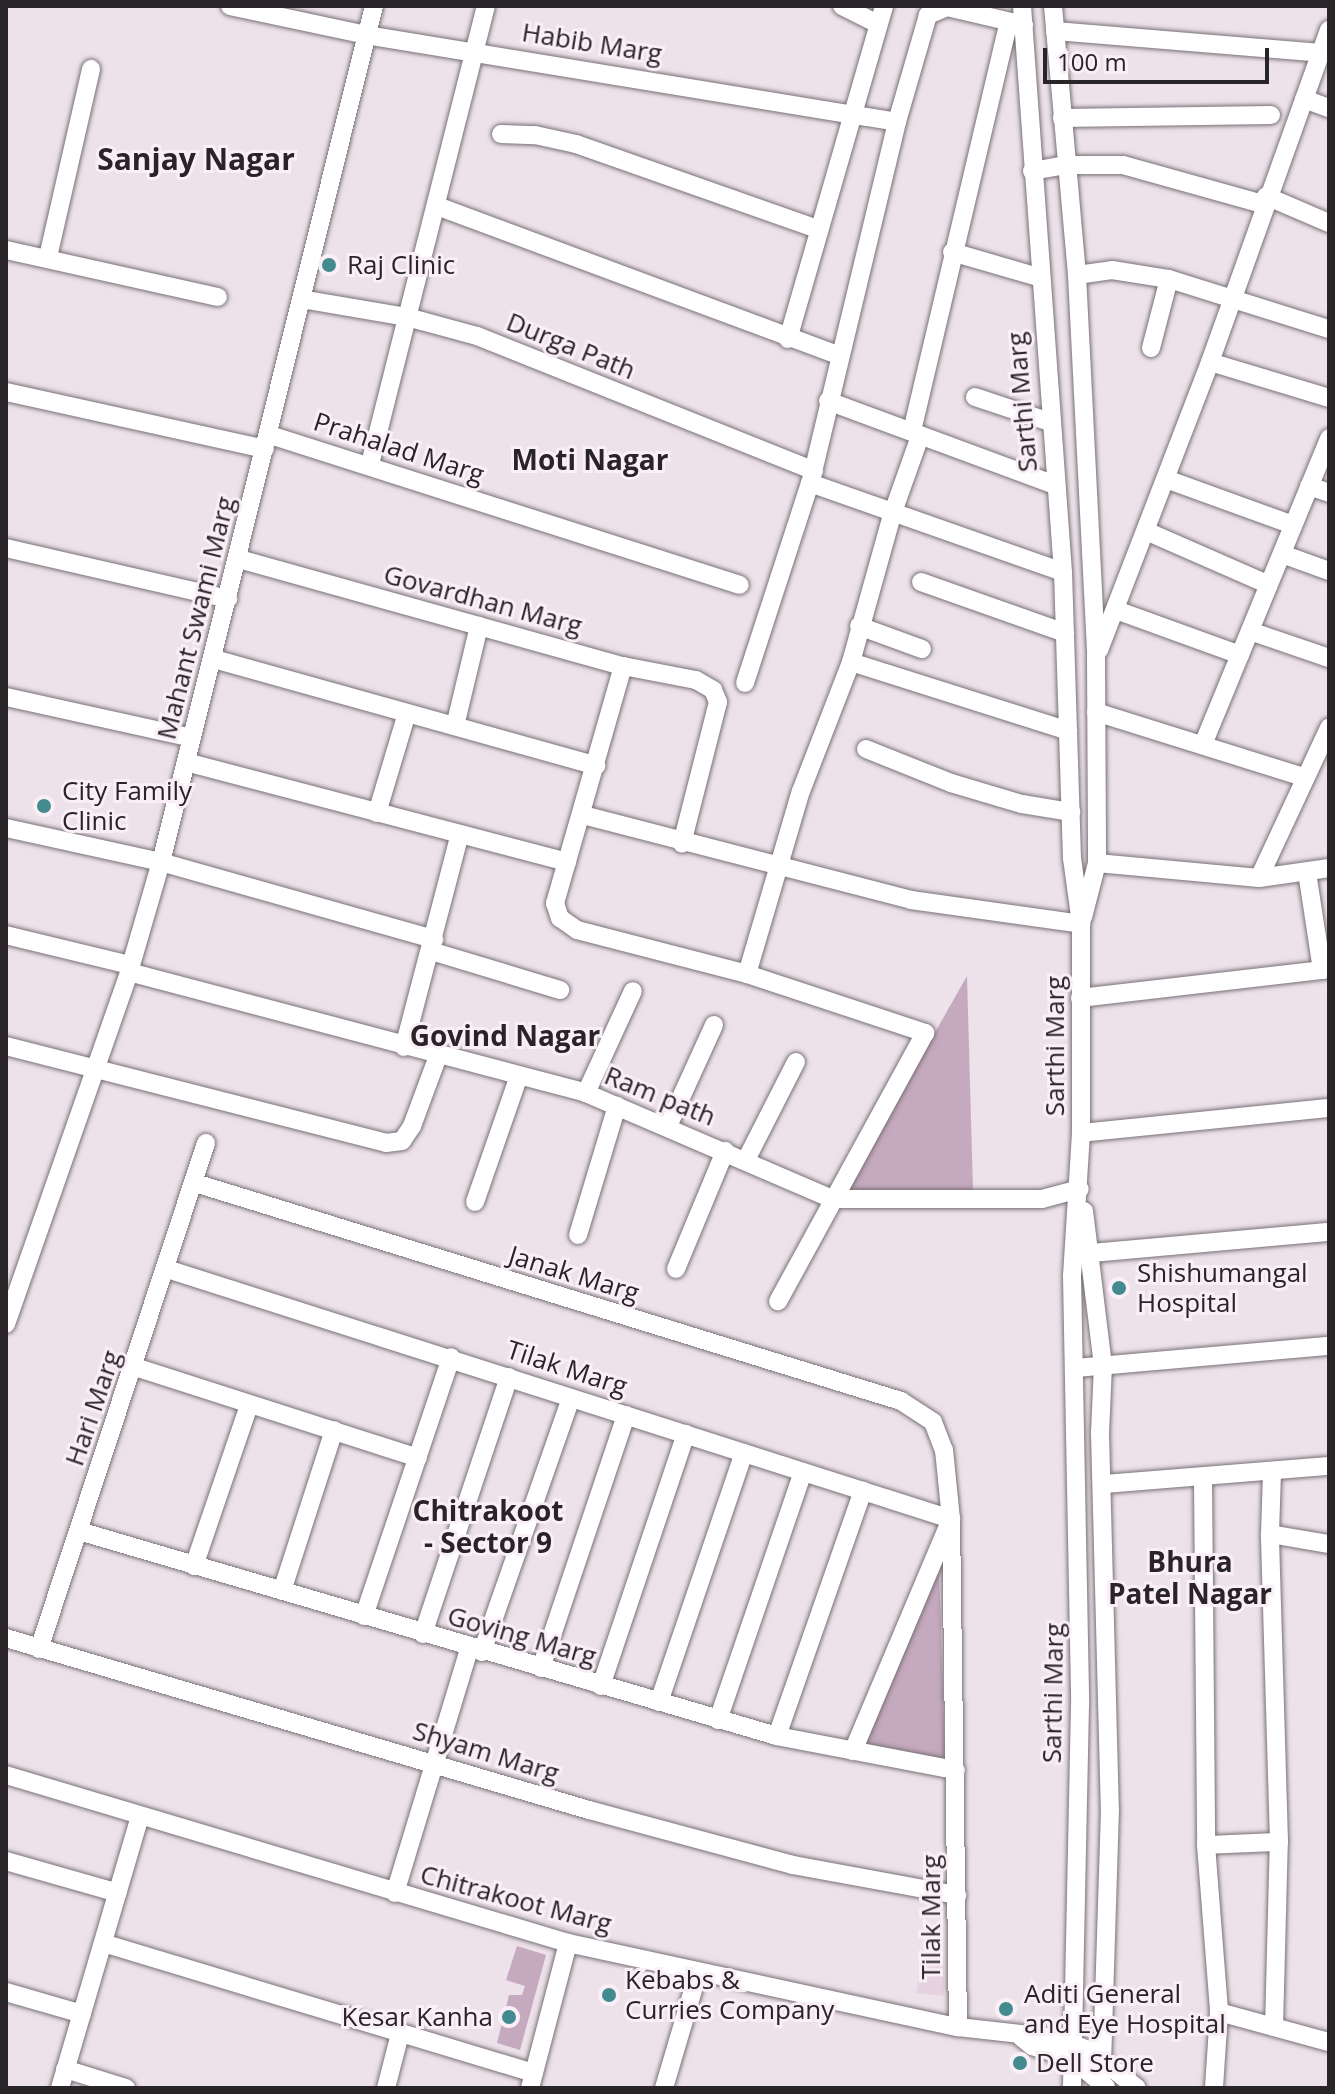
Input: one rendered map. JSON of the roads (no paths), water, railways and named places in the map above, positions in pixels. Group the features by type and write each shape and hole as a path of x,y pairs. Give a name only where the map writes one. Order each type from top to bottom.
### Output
{"street":[{"name":"Habib Marg","path":"230,6 366,35 852,112 897,122"},
{"name":"Mahant Swami Marg","path":"6,1324 130,968 161,862 239,559 374,6"},
{"path":"370,464 486,6"},
{"path":"842,6 878,24"},
{"path":"788,339 884,6"},
{"path":"583,815 777,868 958,909 1081,924 1097,863 1096,656 1077,275 1053,6"},
{"path":"745,683 816,481 838,355 897,122 928,15 936,7 1018,18 952,252 916,434 851,662 777,868 747,974"},
{"name":"Sarthi Marg","path":"1018,18 1063,568 1071,812 1081,924 1080,1189 1072,1276 1076,1368 1077,1804 1070,2049 1072,2088"},
{"path":"1096,656 1210,362 1265,200 1329,30"},
{"path":"1055,31 1321,53"},
{"path":"48,257 91,69"},
{"path":"1304,99 1329,108"},
{"path":"1062,118 1271,115"},
{"path":"501,134 576,144 818,229"},
{"path":"1032,171 1066,165 1123,165 1265,200 1329,223"},
{"path":"437,206 788,339 838,355"},
{"path":"6,250 218,297"},
{"path":"952,252 1038,277"},
{"path":"1077,275 1112,270 1169,279 1329,329"},
{"path":"1151,348 1169,279"},
{"name":"Durga Path","path":"301,299 407,317 477,336 893,512 1063,568 1092,569"},
{"path":"1210,362 1329,398"},
{"name":"Prahalad Marg","path":"6,392 370,464 740,585"},
{"path":"975,397 1050,422"},
{"path":"828,401 1055,485"},
{"path":"1204,742 1329,438"},
{"path":"1166,479 1293,525"},
{"path":"1309,486 1329,493"},
{"path":"1146,531 1269,585"},
{"path":"6,548 228,599"},
{"path":"1282,554 1329,571"},
{"name":"Govardhan Marg","path":"239,559 623,666 696,680 713,690 718,702 682,843"},
{"path":"921,582 1065,633"},
{"path":"1116,610 1240,655"},
{"path":"455,726 479,626"},
{"path":"859,626 922,649"},
{"path":"1250,631 1329,658"},
{"path":"214,659 596,766"},
{"path":"851,662 1068,731"},
{"path":"623,666 583,815 555,903 560,918 577,930 747,974 925,1033 778,1301"},
{"path":"6,697 192,738"},
{"path":"1096,712 1307,769 1329,758"},
{"path":"377,813 407,713"},
{"path":"1259,878 1307,769 1329,728"},
{"path":"866,749 951,783 1022,804 1071,812"},
{"path":"186,762 459,837 567,862"},
{"path":"6,828 161,862 433,945 560,990"},
{"path":"404,1047 459,837"},
{"path":"1097,863 1259,878 1329,868"},
{"path":"1080,998 1326,970 1307,872"},
{"name":"Ram path","path":"6,935 404,1047 586,1093 832,1199 1042,1199 1080,1189"},
{"path":"586,1093 633,991"},
{"path":"668,1126 714,1025"},
{"path":"6,1046 97,1066 386,1143 402,1141 412,1126 438,1056"},
{"path":"746,1160 796,1062"},
{"path":"475,1202 519,1076"},
{"path":"578,1235 617,1106"},
{"path":"1081,1133 1329,1108"},
{"name":"Hari Marg","path":"39,1649 135,1367 206,1143"},
{"path":"676,1269 725,1151"},
{"name":"Janak Marg","path":"195,1183 901,1401 933,1422"},
{"name":"Sarthi Marg","path":"1080,1189 1092,1253 1103,1365 1110,1809 1101,2061 1103,2086"},
{"path":"1092,1253 1329,1232"},
{"name":"Tilak Marg","path":"167,1269 451,1357 951,1519"},
{"path":"1076,1368 1329,1346"},
{"path":"364,1616 451,1357"},
{"path":"135,1367 418,1458"},
{"path":"423,1634 509,1377"},
{"path":"395,1893 435,1764 475,1651 571,1398"},
{"path":"194,1566 249,1405"},
{"path":"541,1668 626,1415"},
{"name":"Tilak Marg","path":"933,1422 944,1450 951,1519 958,2027"},
{"path":"282,1591 334,1430"},
{"path":"601,1686 686,1434"},
{"path":"659,1702 744,1453"},
{"path":"1104,1484 1203,1480 1329,1466"},
{"path":"718,1720 803,1472"},
{"path":"1272,1473 1270,1534 1279,1842 1274,2027"},
{"path":"1203,1480 1206,1845 1219,2012 1214,2088"},
{"path":"777,1736 863,1491"},
{"path":"853,1751 951,1519"},
{"name":"Goving Marg","path":"79,1531 475,1651 718,1720 777,1736 956,1770"},
{"path":"1270,1534 1329,1544"},
{"name":"Shyam Marg","path":"6,1638 793,1865 957,1895"},
{"name":"Chitrakoot Marg","path":"6,1775 568,1943 958,2027 1021,2037 1034,2032 1101,2061 1137,2088"},
{"path":"1077,1804 1110,1809"},
{"path":"60,2088 140,1816"},
{"path":"1206,1845 1279,1842"},
{"path":"6,1861 118,1893"},
{"path":"103,1943 400,2034 532,2081 568,1943"},
{"path":"664,2088 698,1973"},
{"path":"6,1992 82,2014"},
{"path":"1219,2012 1329,2042"},
{"path":"386,2088 400,2034"},
{"name":"Chitrakoot Marg","path":"1070,2049 1103,2086"},
{"path":"65,2069 126,2088"}],"place":[{"name":"Raj Clinic","path":"329,265"},
{"name":"City Family Clinic","path":"44,806"},
{"name":"Shishumangal Hospital","path":"1119,1288"},
{"name":"Kebabs & Curries Company","path":"609,1995"},
{"name":"Aditi General and Eye Hospital","path":"1006,2009"},
{"name":"Kesar Kanha","path":"509,2017"},
{"name":"Dell Store","path":"1020,2063"}],"district":[{"name":"Sanjay Nagar","path":"196,159"},
{"name":"Moti Nagar","path":"590,459"},
{"name":"Govind Nagar","path":"505,1035"},
{"name":"Chitrakoot - Sector 9","path":"488,1526"},
{"name":"Bhura Patel Nagar","path":"1190,1577"}]}
